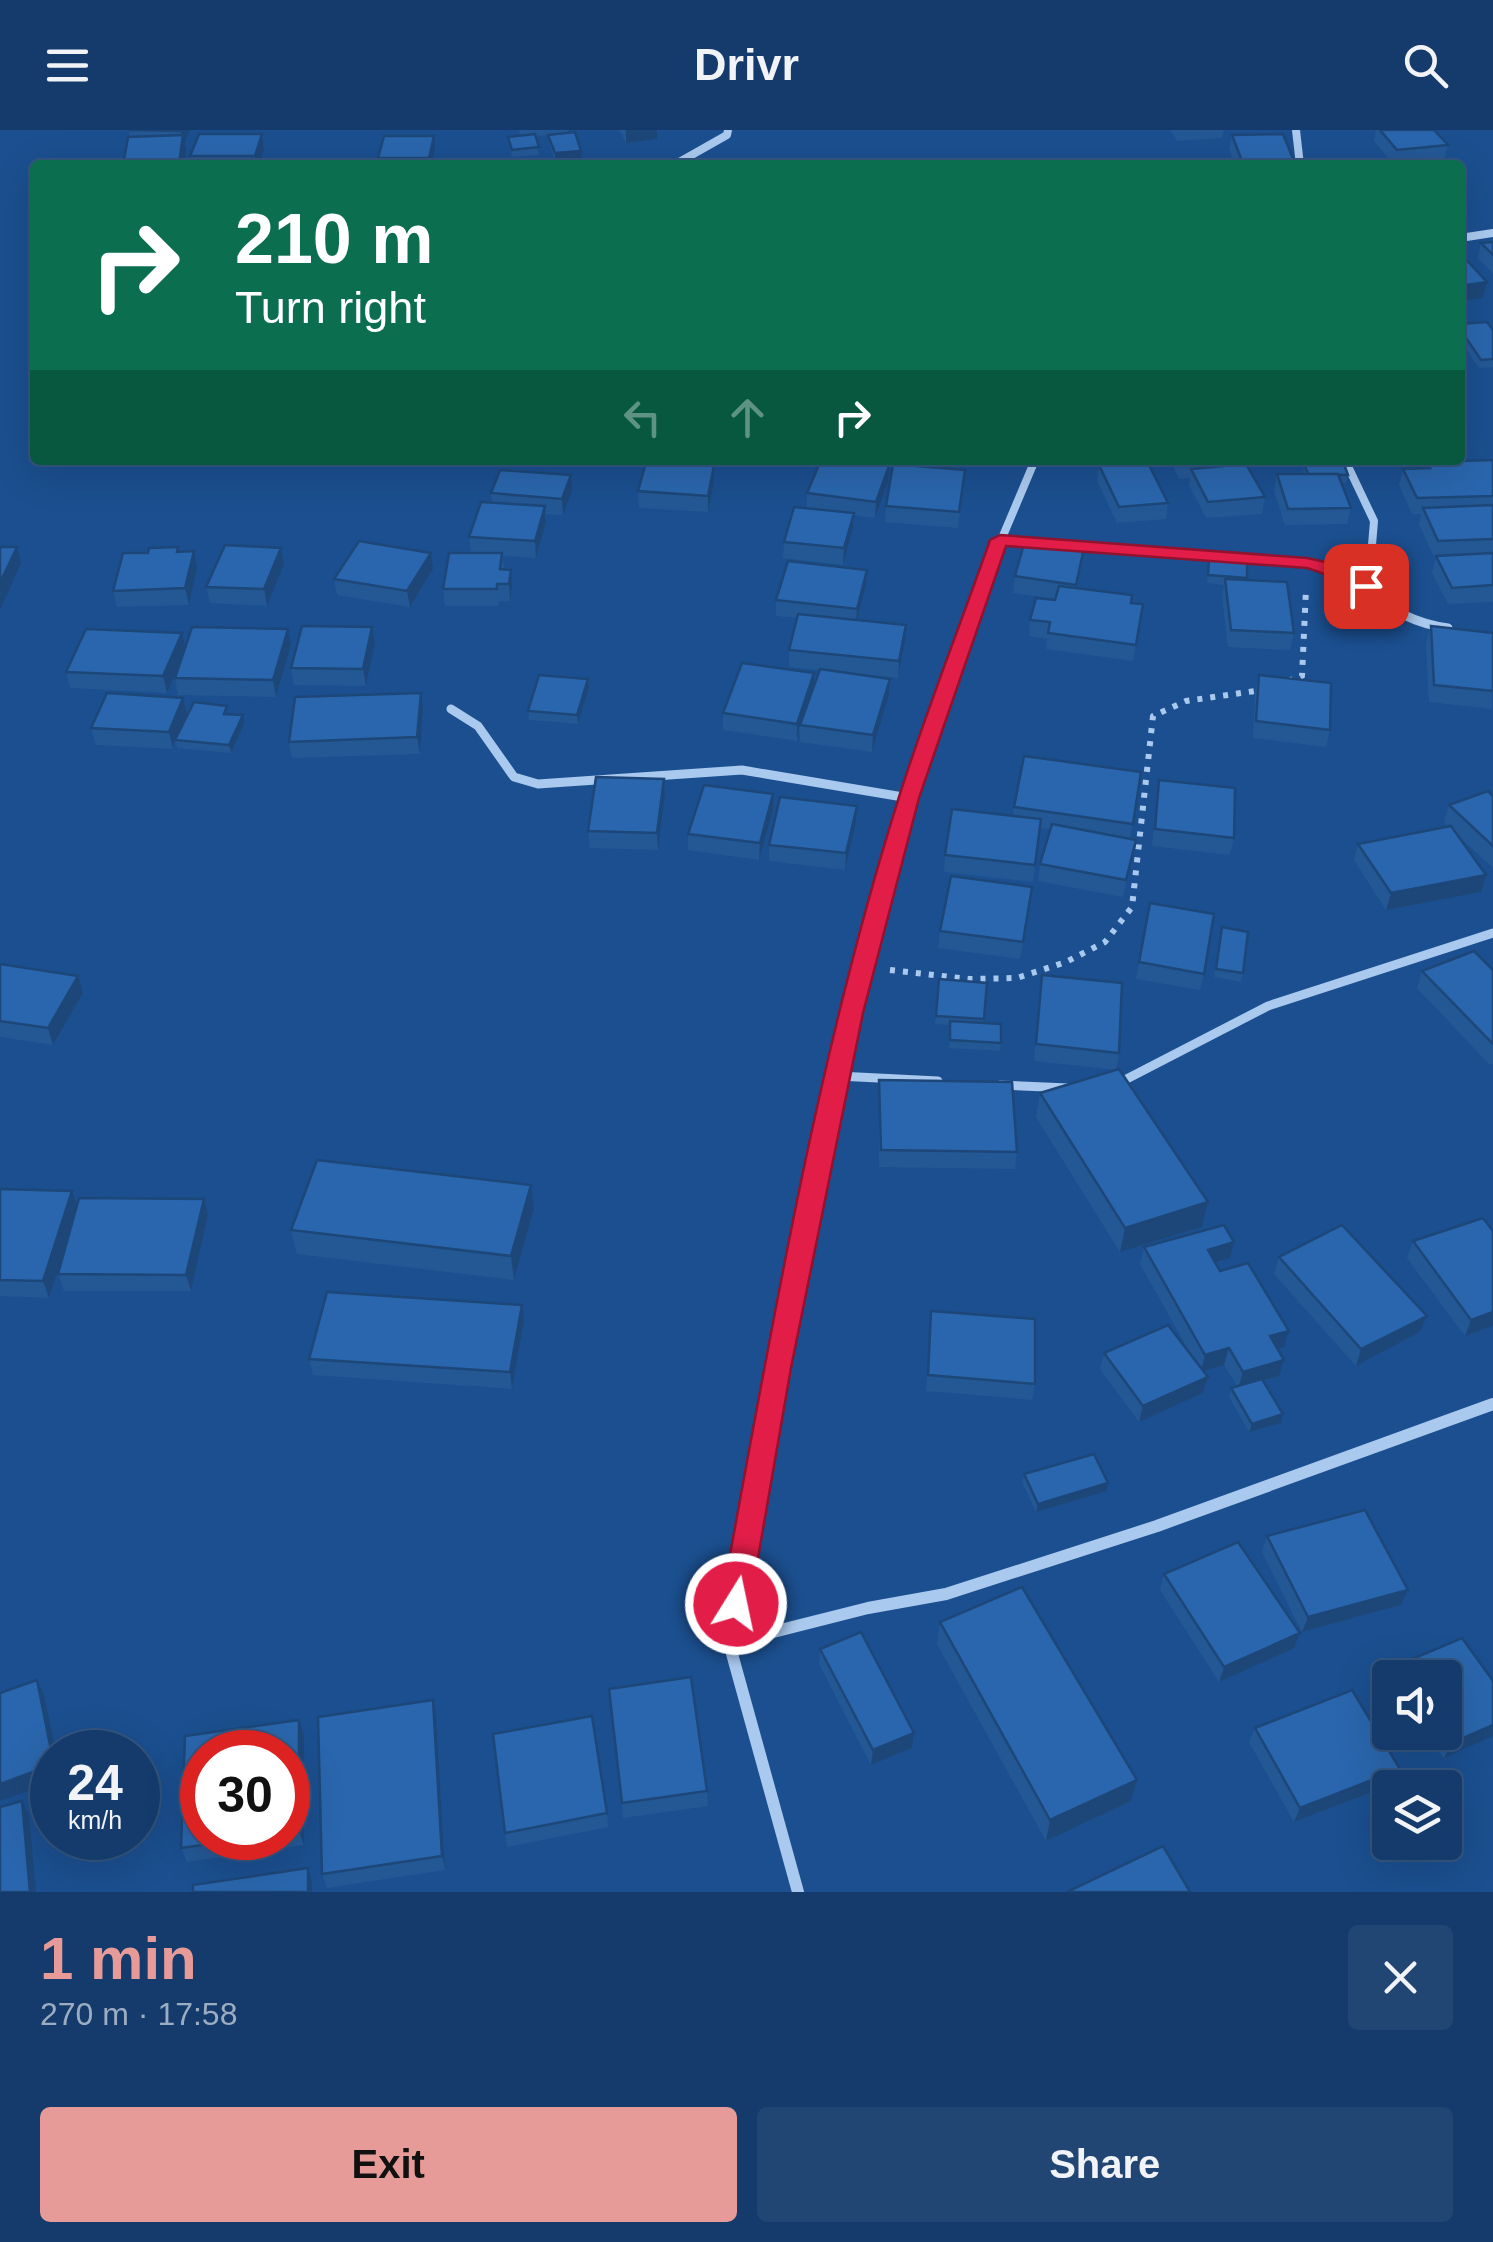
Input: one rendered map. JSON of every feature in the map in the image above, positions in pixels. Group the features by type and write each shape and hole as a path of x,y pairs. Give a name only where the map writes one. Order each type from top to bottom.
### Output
{"street":[{"path":"683,160 727,135 728,130"},
{"path":"1296,130 1299,160"},
{"path":"1465,237 1493,234"},
{"path":"798,1892 729,1643 778,1368 864,966 909,798 1000,540 1033,465"},
{"path":"1347,465 1377,527 1378,545 1366,586"},
{"path":"1000,540 1307,563 1337,570 1366,586 1404,618 1457,630"},
{"path":"452,710 478,726 514,778 538,784 742,770 909,798"},
{"path":"1100,1086 1114,1086 1268,1006 1493,932"},
{"path":"838,1076 955,1082"},
{"path":"994,1084 1086,1088"},
{"path":"729,1643 963,1588 1156,1526 1493,1404"}],"path":[{"path":"864,966 969,979 1017,978 1066,962 1105,942 1132,907 1153,716 1186,701 1264,689 1302,676 1307,563"}],"building":[{"path":"1380,130 1434,130 1448,145 1397,150"},
{"path":"575,132 581,151 555,153 548,135"},
{"path":"199,134 262,134 255,156 190,156"},
{"path":"535,134 539,147 512,150 508,137"},
{"path":"1283,134 1294,160 1242,160 1232,135"},
{"path":"183,135 180,160 124,160 128,137"},
{"path":"384,136 434,136 429,158 378,158"},
{"path":"1493,242 1493,255 1481,243"},
{"path":"1465,258 1487,282 1465,285"},
{"path":"1487,322 1493,330 1493,359 1481,360 1465,336 1465,324"},
{"path":"1493,460 1493,496 1417,498 1403,469 1465,465 1465,461"},
{"path":"645,465 714,466 708,496 638,491"},
{"path":"819,465 889,466 876,502 807,493"},
{"path":"893,465 965,470 959,512 886,506"},
{"path":"1099,465 1149,465 1168,503 1119,507"},
{"path":"1247,465 1265,497 1208,502 1191,469"},
{"path":"1304,465 1344,465 1348,475 1308,474"},
{"path":"500,470 571,475 562,499 491,493"},
{"path":"1277,474 1338,474 1351,508 1288,509"},
{"path":"481,502 545,506 535,541 469,537"},
{"path":"1493,505 1493,539 1438,541 1423,508"},
{"path":"794,507 854,513 844,548 784,542"},
{"path":"1025,540 1084,548 1076,585 1015,576"},
{"path":"359,541 431,553 407,591 334,579"},
{"path":"225,545 281,548 264,589 206,587"},
{"path":"0,547 17,547 0,583"},
{"path":"178,547 177,552 194,551 185,588 113,591 123,553"},
{"path":"449,553 502,553 500,569 511,570 509,584 497,584 497,589 443,589"},
{"path":"1493,553 1493,585 1452,588 1436,556"},
{"path":"1209,558 1247,562 1247,578 1208,575"},
{"path":"788,561 867,570 857,609 776,600"},
{"path":"1225,579 1287,582 1294,633 1231,630"},
{"path":"1059,586 1132,595 1131,603 1143,604 1136,645 1048,633 1050,622 1030,620 1036,598 1055,600"},
{"path":"798,614 906,625 899,661 789,650"},
{"path":"302,626 372,627 363,669 291,668"},
{"path":"1431,626 1493,633 1493,691 1434,685"},
{"path":"192,627 288,629 273,680 175,678"},
{"path":"86,629 182,633 163,676 66,672"},
{"path":"742,663 814,673 797,724 723,713"},
{"path":"820,669 890,679 873,735 800,725"},
{"path":"539,675 588,679 577,715 528,711"},
{"path":"1259,675 1331,683 1330,730 1256,721"},
{"path":"107,693 183,698 169,732 91,728"},
{"path":"421,693 417,737 289,742 295,697"},
{"path":"194,702 227,706 224,714 243,715 229,745 175,740"},
{"path":"1024,756 1141,772 1133,824 1014,807"},
{"path":"596,777 664,779 657,833 588,831"},
{"path":"1159,780 1235,788 1234,838 1155,829"},
{"path":"704,785 773,794 760,843 688,834"},
{"path":"1488,791 1493,796 1493,846 1449,805"},
{"path":"780,797 857,806 846,853 769,845"},
{"path":"952,809 1041,819 1035,865 945,855"},
{"path":"1052,824 1136,840 1126,880 1040,864"},
{"path":"1451,826 1486,875 1391,893 1358,844"},
{"path":"951,876 1032,887 1023,942 940,931"},
{"path":"1150,903 1214,914 1204,974 1139,962"},
{"path":"1222,927 1248,932 1243,973 1216,969"},
{"path":"1474,951 1493,970 1493,1044 1422,971"},
{"path":"0,964 78,976 48,1028 0,1021"},
{"path":"1042,975 1122,983 1119,1053 1036,1044"},
{"path":"939,979 987,983 984,1019 936,1016"},
{"path":"950,1021 1001,1024 1001,1043 950,1040"},
{"path":"1119,1069 1208,1202 1125,1228 1040,1093"},
{"path":"879,1080 1012,1082 1017,1152 881,1150"},
{"path":"317,1160 531,1185 511,1256 291,1230"},
{"path":"0,1189 72,1191 43,1281 0,1280"},
{"path":"79,1198 204,1199 186,1275 58,1274"},
{"path":"1483,1218 1493,1231 1493,1312 1471,1320 1413,1241"},
{"path":"1224,1225 1234,1242 1208,1250 1220,1271 1248,1263 1289,1331 1270,1336 1284,1360 1243,1372 1229,1348 1205,1355 1144,1247"},
{"path":"1342,1225 1427,1316 1361,1349 1279,1257"},
{"path":"327,1292 522,1305 510,1372 309,1359"},
{"path":"931,1311 1035,1319 1035,1384 928,1375"},
{"path":"1168,1325 1208,1377 1143,1406 1104,1353"},
{"path":"1262,1379 1283,1414 1252,1424 1231,1388"},
{"path":"1094,1454 1108,1483 1038,1504 1024,1474"},
{"path":"1365,1510 1408,1590 1308,1617 1267,1536"},
{"path":"1238,1542 1300,1633 1224,1667 1164,1574"},
{"path":"1022,1587 1137,1780 1050,1820 940,1622"},
{"path":"861,1632 914,1733 873,1750 820,1649"},
{"path":"1462,1638 1493,1681 1493,1725 1462,1739 1462,1660 1410,1660"},
{"path":"691,1677 707,1791 622,1803 609,1689"},
{"path":"37,1680 47,1730 30,1730 30,1773 0,1784 0,1693"},
{"path":"1352,1690 1372,1723 1372,1750 1388,1750 1400,1769 1372,1770 1372,1780 1300,1808 1255,1728"},
{"path":"433,1700 442,1856 322,1874 318,1717"},
{"path":"592,1716 607,1813 505,1833 493,1734"},
{"path":"299,1720 299,1730 228,1730"},
{"path":"22,1801 30,1892 0,1892 0,1807"},
{"path":"1163,1846 1190,1892 1067,1892"},
{"path":"308,1868 308,1892 193,1892 193,1885"}],"route":[{"path":"736,1604 778,1368 851,1013 909,798 1000,540 1307,563 1337,570 1366,586"}]}
